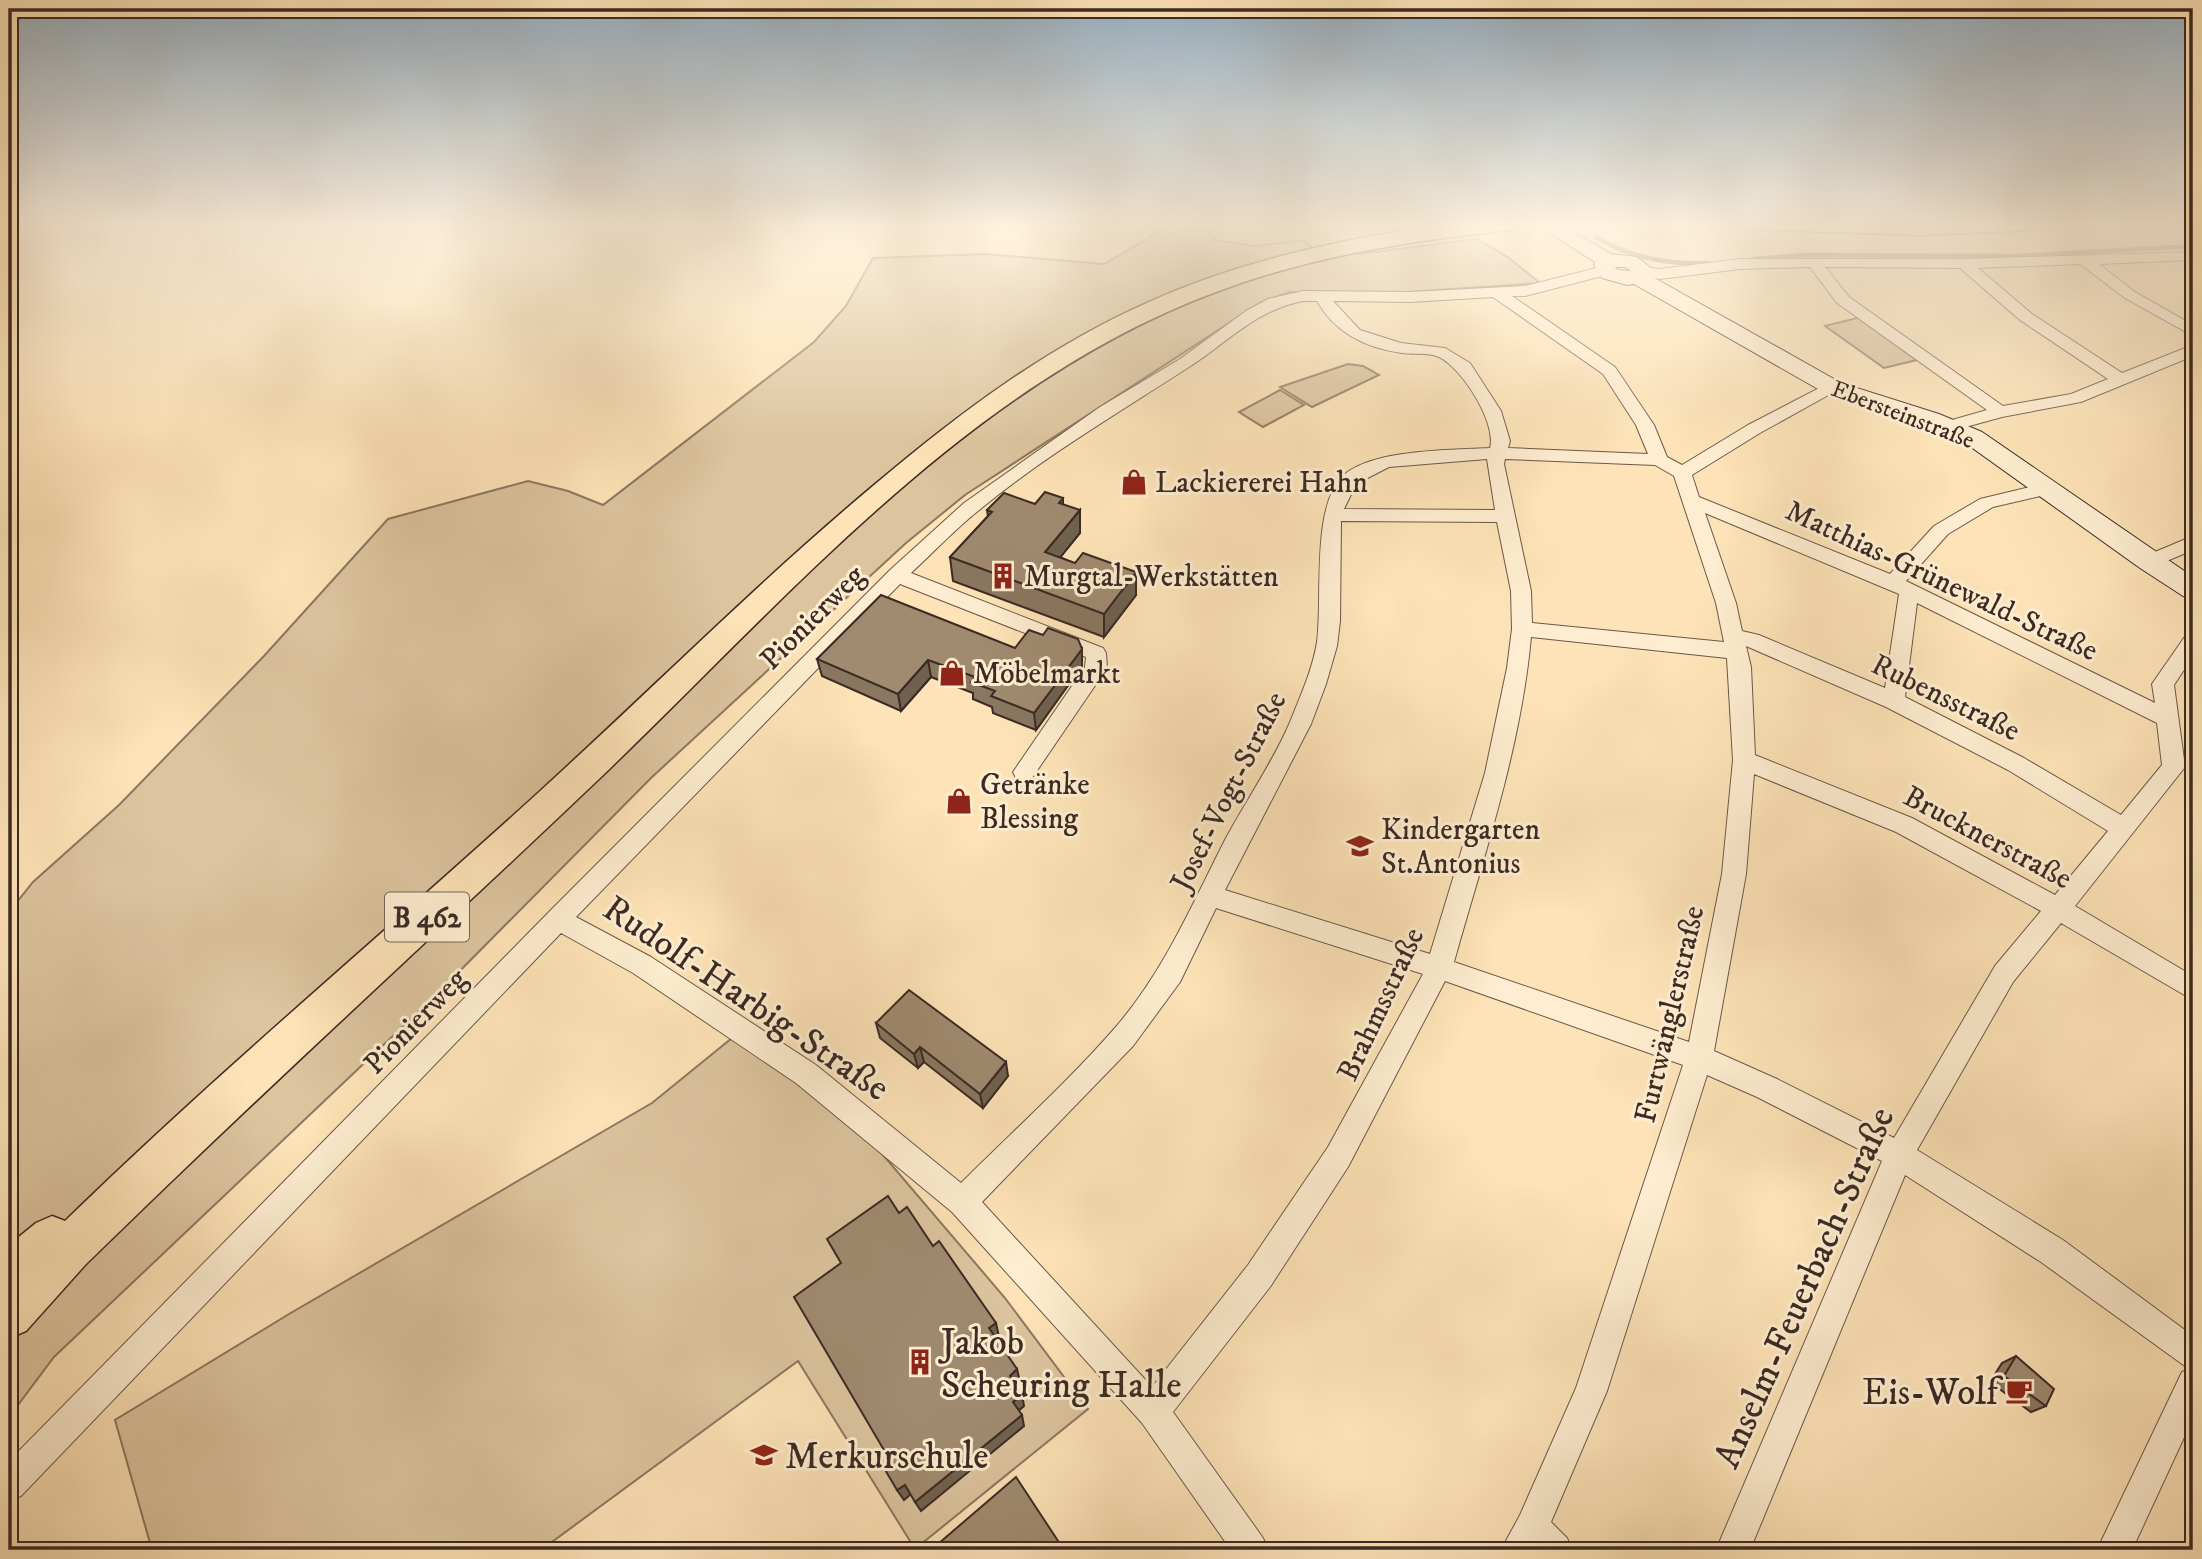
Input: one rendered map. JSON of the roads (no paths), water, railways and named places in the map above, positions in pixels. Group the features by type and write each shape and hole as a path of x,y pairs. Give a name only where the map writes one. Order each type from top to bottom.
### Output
{"main road":[{"name":"B 462","path":"9,1274 237,1089 606,752 855,515 965,423 1045,367 1107,331 1183,296"},
{"path":"9,1314 44,1272 237,1089"}],"street":[{"name":"Pionierweg","path":"9,1484 558,919 897,575 971,507 1106,411 1186,362 1252,314 1274,302 1322,296 1437,296"},
{"name":"Brahmsstraße","path":"1153,1412 1259,1276 1338,1157 1397,1050 1438,968 1496,773 1518,668 1522,629 1521,591 1495,464 1501,441 1497,425 1464,367 1439,351 1401,348 1376,342 1354,332 1330,310 1322,296"},
{"name":"Furtwänglerstraße","path":"1501,296 1609,371 1692,501 1726,603 1740,667 1744,760 1734,874 1699,1058 1591,1391 1535,1543"},
{"name":"Ebersteinstraße","path":"1677,296 1833,388 1951,426 2007,459 2150,562 2193,589"},
{"path":"1840,296 2000,412"},
{"path":"2001,296 2026,317 2120,379"},
{"path":"2130,296 2193,331"},
{"path":"1951,426 2000,412 2074,398 2193,351"},
{"path":"1671,466 1754,429 1833,388"},
{"name":"Josef-Vogt-Straße","path":"962,1202 1124,1037 1171,974 1236,842 1300,723 1315,684 1327,646 1330,621 1332,515 1349,480 1385,462 1498,453 1671,466"},
{"path":"1894,701 1901,587 1941,530 1987,503 2046,489"},
{"name":"Matthias-Grünewald-Straße","path":"1692,501 1901,587 2166,718"},
{"path":"1332,515 1506,516"},
{"path":"2150,562 2193,542"},
{"name":"Pionierweg","path":"897,575 1096,653 1096,668 1024,772"},
{"name":"Rubensstraße","path":"1522,629 1735,644 1752,640 1894,701 2016,764 2124,829"},
{"name":"Anselm-Feuerbach-Straße","path":"1733,1550 1899,1155 2004,974 2174,767 2163,684 2193,640"},
{"name":"Brucknerstraße","path":"1744,760 1904,825 2059,909 2193,989"},
{"path":"1210,896 1438,968 1699,1058 1767,1088 1899,1155 2052,1251 2193,1355"},
{"name":"Rudolf-Harbig-Straße","path":"558,919 642,965 806,1074 962,1202 1153,1412 1251,1550"},
{"path":"2115,1550 2193,1383"}],"place":[{"name":"Lackiererei Hahn","path":"1134,482"},
{"name":"Murgtal-Werkstätten","path":"1003,576"},
{"name":"Möbelmarkt","path":"952,673"},
{"name":"Getränke Blessing","path":"959,801"},
{"name":"Kindergarten St.Antonius","path":"1360,846"},
{"name":"Jakob Scheuring Halle","path":"920,1362"},
{"name":"Eis-Wolf","path":"2019,1391"},
{"name":"Merkurschule","path":"764,1455"}]}
